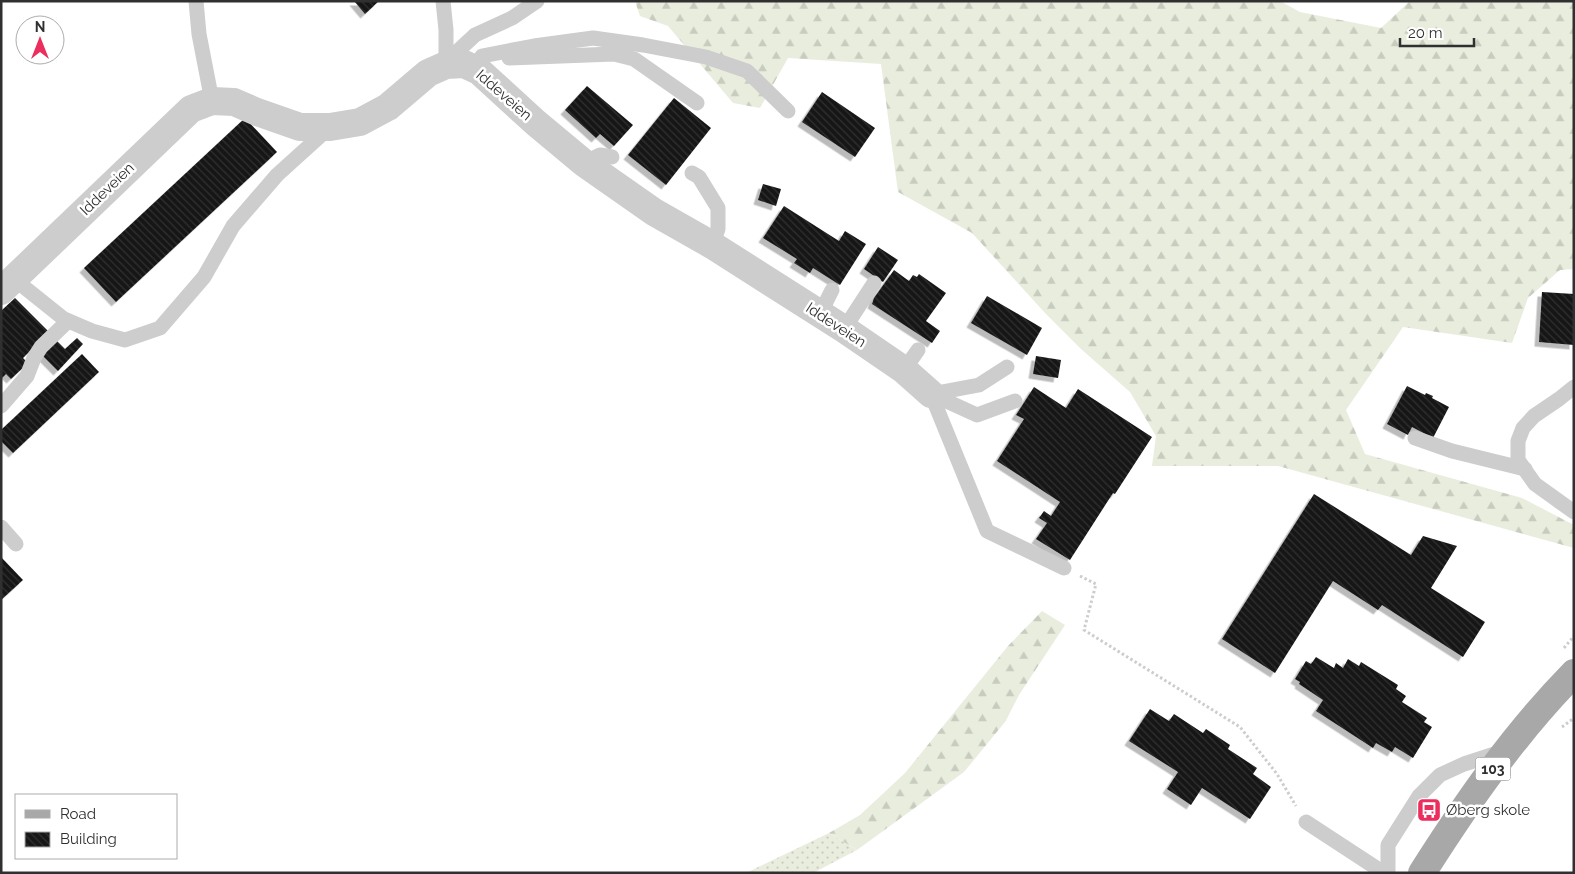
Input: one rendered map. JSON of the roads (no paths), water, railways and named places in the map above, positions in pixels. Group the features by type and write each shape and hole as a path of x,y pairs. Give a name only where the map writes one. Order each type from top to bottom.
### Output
{"main road":[{"name":"103","path":"1422,873 1455,822 1506,750 1570,681"}],"street":[{"name":"Iddeveien","path":"8,285 191,109 212,101 234,102 300,127 330,127 360,122 388,107 428,73 460,62 479,70 584,163 654,212 712,245 844,329 911,360 931,394"}],"lane":[{"path":"196,1 198,34 212,101"},
{"path":"443,1 446,30 460,62"},
{"path":"460,62 476,34 512,18 537,1"},
{"path":"460,62 534,46 593,38 652,46 706,57 746,71 788,112"},
{"path":"460,62 614,54 634,59 697,103"},
{"path":"8,285 64,319 92,331 125,340 160,328 204,276 234,226 277,174 330,127"},
{"path":"584,163 600,155 612,157"},
{"path":"692,173 699,177 718,208 718,229 712,245"},
{"path":"844,329 874,283"},
{"path":"820,314 832,290"},
{"path":"1,406 27,376 34,358 41,347 68,321"},
{"path":"931,394 979,385 1007,367"},
{"path":"1574,388 1534,416 1523,428 1518,441 1518,460 1535,484 1574,512"},
{"path":"931,394 977,415 1016,401"},
{"path":"931,394 987,531 1064,568"},
{"path":"1415,438 1452,450 1525,469"},
{"path":"1,527 16,544"},
{"path":"1306,822 1386,873 1388,845 1418,796 1440,775 1464,764 1506,750"}],"place":[{"name":"Øberg skole","path":"1429,810"}]}
